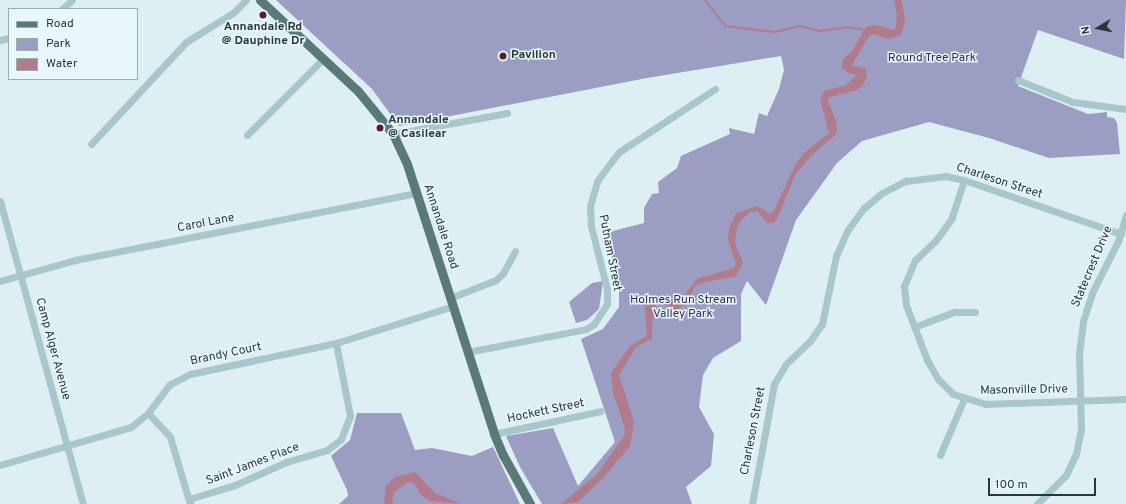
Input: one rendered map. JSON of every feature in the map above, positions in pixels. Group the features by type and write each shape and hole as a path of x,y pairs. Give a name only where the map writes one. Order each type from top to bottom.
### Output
{"main road":[{"name":"Annandale Road","path":"260,0 373,107 393,134 416,192 494,434 503,455 530,504"}],"street":[{"path":"63,8 72,0"},
{"path":"91,144 186,42 197,33 233,13 246,0"},
{"path":"247,135 323,59"},
{"path":"1018,80 1072,102 1126,109"},
{"name":"Putnam Street","path":"467,352 586,329 594,324 607,304 607,289 591,226 590,206 597,181 619,152 715,89"},
{"path":"393,134 507,113"},
{"name":"Charleson Street","path":"752,504 774,385 786,364 810,341 822,324 836,256 851,225 873,200 906,181 935,176 964,180 1121,234"},
{"name":"Masonville Drive","path":"964,180 952,218 935,241 915,260 906,277 904,296 914,327 938,379 953,394 964,399 984,404 1126,399"},
{"name":"Carol Lane","path":"0,281 99,255 416,192"},
{"name":"Camp Alger Avenue","path":"0,201 83,504"},
{"name":"Statecrest Drive","path":"1037,504 1058,485 1072,465 1080,441 1078,354 1083,321 1093,291 1121,234 1126,215"},
{"name":"Brandy Court","path":"0,465 121,432 148,412 169,385 190,374 336,343 451,302 496,280 503,273 515,251"},
{"path":"914,327 954,312 975,312"},
{"name":"Saint James Place","path":"190,502 235,485 286,462 328,450 341,439 350,416 336,343"},
{"path":"940,455 964,399"},
{"name":"Hockett Street","path":"494,434 601,411"},
{"path":"148,412 170,437 190,502"}],"green space":[{"path":"276,0 1126,0 1124,59 1038,30 1018,86 1088,114 1107,112 1107,117 1114,118 1117,123 1120,154 1049,158 989,138 929,122 862,141 837,163 796,220 766,305 747,281 741,294 741,341 713,358 703,375 699,407 714,434 711,466 686,487 692,504 542,504 520,467 506,436 553,428 578,486 615,442 581,339 603,329 619,307 619,281 605,233 644,223 644,208 652,194 659,193 658,182 677,168 681,156 730,134 729,128 754,134 759,113 767,116 779,89 784,70 781,56 647,78 399,126 372,89"},
{"path":"603,281 599,309 587,320 576,323 569,302 592,283"},
{"path":"357,413 401,413 415,450 432,448 472,456 493,447 520,504 339,504 348,496 347,490 331,456 350,440"}],"water":[{"path":"894,0 901,0 903,7 905,22 901,35 889,39 873,34 869,36 852,65 866,69 867,77 863,85 857,90 830,97 828,101 836,121 837,133 811,156 795,175 778,217 773,223 767,223 758,212 750,212 741,220 737,227 735,243 743,263 736,276 701,283 695,286 690,298 678,310 668,307 663,302 656,304 652,323 652,339 636,347 619,375 634,422 630,446 604,477 578,502 561,504 597,474 624,436 625,429 613,392 611,373 630,346 647,336 645,307 648,298 666,296 675,303 683,297 697,279 734,268 736,263 728,240 729,229 736,213 757,206 770,214 774,211 795,165 804,153 829,133 820,99 824,91 846,85 857,75 849,73 842,68 843,59 852,51 866,27 875,25 895,30 897,15"},
{"path":"415,472 435,493 461,504 430,501 420,494 414,483 408,482 394,492 392,504 384,504 386,486 395,477"}],"waterway":[{"path":"705,0 725,26 775,32 799,26 820,31 847,27 865,30"}],"place":[{"name":"Annandale Rd @ Dauphine Dr","path":"263,15"},
{"name":"Pavilion","path":"503,56"},
{"name":"Annandale @ Casilear","path":"380,128"}],"park label":[{"name":"Round Tree Park","path":"932,59"},
{"name":"Holmes Run Stream Valley Park","path":"683,308"}]}
